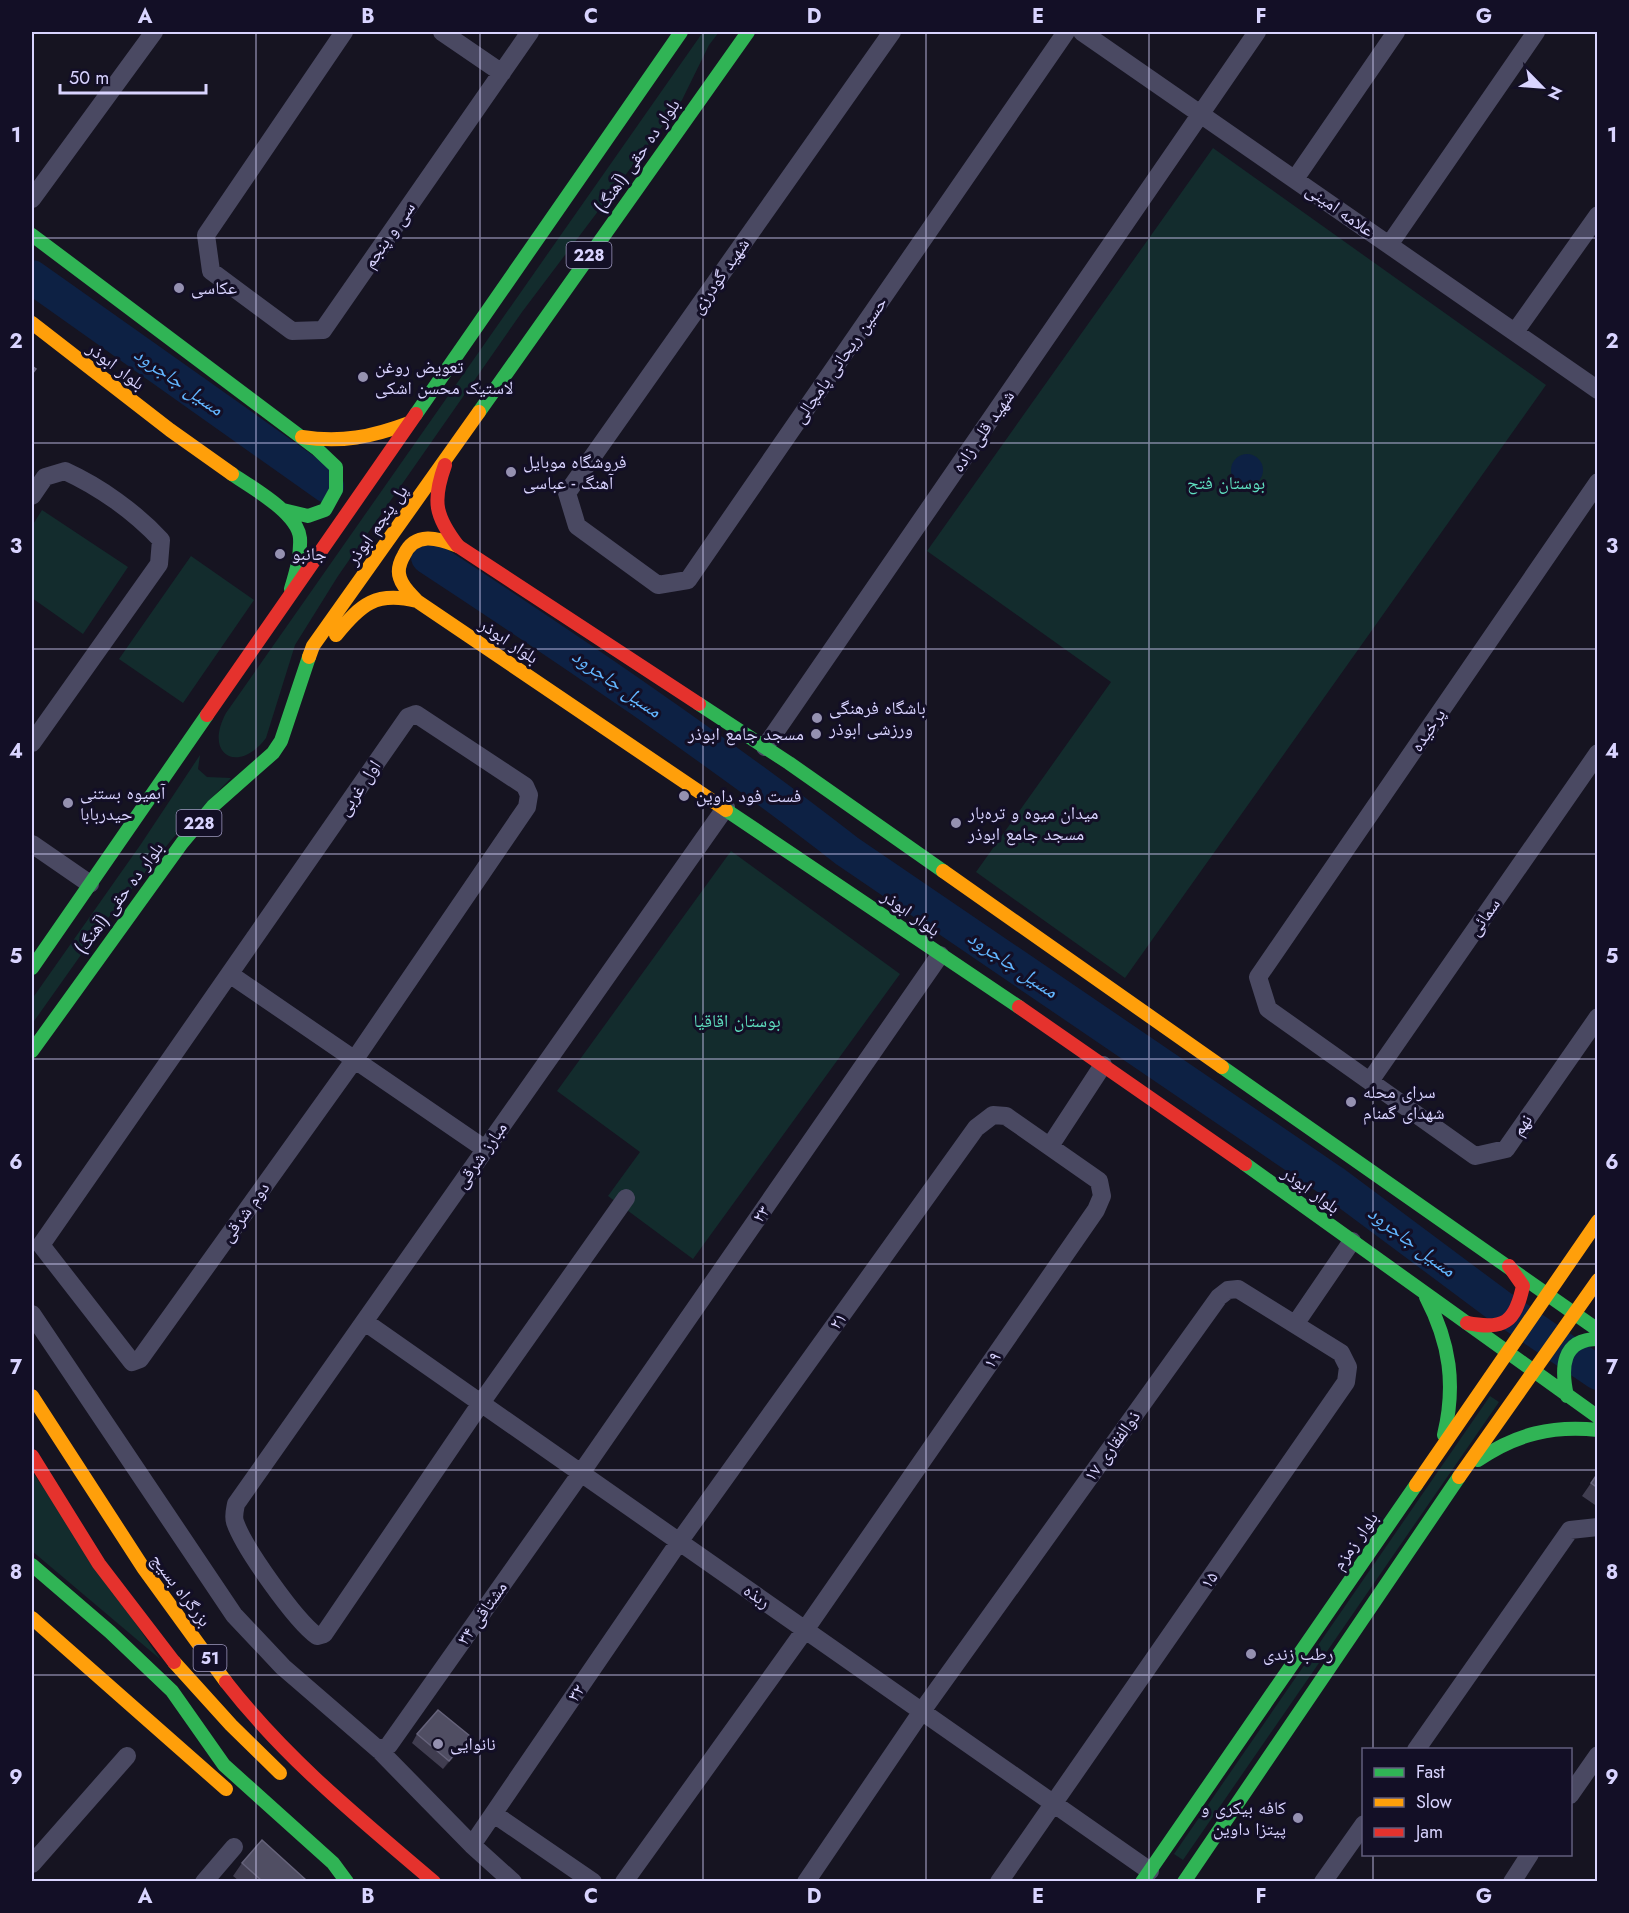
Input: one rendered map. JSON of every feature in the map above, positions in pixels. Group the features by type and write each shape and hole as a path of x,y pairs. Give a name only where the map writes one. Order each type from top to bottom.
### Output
{"main road":[{"name":"بلوار ده حقی (آهنگ)","path":"389,451 681,32"},
{"path":"713,76 736,32"},
{"name":"بلوار ده حقی (آهنگ)","path":"431,479 713,76 748,32"},
{"path":"32,235 326,456 336,467 339,479 338,490 330,504 312,516 283,510"},
{"name":"بلوار ابوذر","path":"32,323 170,430 283,510 300,535 299,562 290,593"},
{"path":"299,436 340,442 354,441 409,423"},
{"name":"پل پنجم ابوذر","path":"310,563 389,451"},
{"path":"449,453 436,495 436,513 444,529 458,546"},
{"name":"پل پنجم ابوذر","path":"352,592 431,479"},
{"path":"417,601 401,583 398,568 404,550 418,538 435,537 458,546 765,747 1598,1330"},
{"name":"بلوار ده حقی (آهنگ)","path":"32,968 310,563"},
{"name":"بلوار ده حقی (آهنگ)","path":"32,1051 182,843 213,806 273,753 281,741 313,646 352,592"},
{"name":"بلوار ابوذر","path":"301,684 355,610 380,596 396,594 417,601 726,807 940,955 1146,1093 1598,1417"},
{"name":"بلوار زمزم","path":"1146,1876 1598,1221"},
{"path":"1467,1323 1490,1329 1508,1322 1520,1305 1523,1287 1508,1265"},
{"path":"1184,1881 1463,1471 1598,1280"},
{"path":"1423,1292 1438,1318 1448,1343 1451,1365 1451,1411 1440,1450"},
{"path":"1568,1396 1562,1376 1564,1359 1574,1346 1590,1338 1598,1339"},
{"name":"بزرگراه بسیج","path":"32,1396 139,1563 257,1717 338,1798 434,1881"},
{"path":"1463,1471 1509,1440 1527,1433 1559,1427 1598,1430"},
{"path":"32,1456 98,1564 140,1621 232,1728 290,1783"},
{"path":"32,1565 110,1632 172,1691 224,1765 333,1863 346,1881"},
{"path":"32,1618 240,1802"},
{"path":"292,1846 335,1881"}],"street":[{"path":"32,199 154,32"},
{"name":"سی و پنجم","path":"344,32 206,235 211,271 292,331 323,330 530,32"},
{"path":"442,32 502,73"},
{"name":"شهید گودرزی","path":"577,526 567,493 892,32"},
{"name":"حسین ریحانی پامچالی","path":"577,526 658,585 688,580 1066,32"},
{"name":"علامه امینی","path":"1082,32 1598,390"},
{"name":"شهید قلی زاده","path":"765,747 1257,32"},
{"path":"1295,179 1396,32"},
{"path":"1389,244 1536,32"},
{"path":"1515,332 1598,215"},
{"path":"32,496 45,477 65,471 146,524 161,540 159,564 32,743"},
{"name":"پرخیده","path":"1258,977 1598,482"},
{"name":"اول غربی","path":"231,975 408,717 417,714 424,717 525,786"},
{"name":"سمائی","path":"1370,1081 1598,753"},
{"name":"دوم شرقی","path":"231,975 41,1245 134,1363 140,1359 355,1059 527,807 529,795 525,786"},
{"name":"مبارز شرقی","path":"481,1403 324,1634 317,1636 297,1617 241,1536 234,1519 236,1504 726,807"},
{"path":"32,844 90,884"},
{"name":"۲۳","path":"581,1473 940,955"},
{"path":"231,975 485,1149"},
{"name":"نهم","path":"1258,977 1268,1009 1475,1156 1506,1149 1598,1017"},
{"path":"1050,1146 1103,1065"},
{"name":"۲۱","path":"679,1542 976,1128 993,1115 1006,1116"},
{"name":"۱۹","path":"624,1881 805,1630 1096,1210 1102,1196 1099,1181 1006,1116"},
{"path":"481,1403 626,1198"},
{"path":"1296,1323 1352,1241"},
{"name":"ذوالفقاری ۱۷","path":"922,1711 1219,1297 1228,1290 1238,1289 1341,1353"},
{"path":"32,1314 234,1615 283,1667 379,1750 472,1845 513,1881"},
{"name":"ربذه","path":"364,1322 1054,1804 1146,1876"},
{"name":"۱۵","path":"999,1881 1346,1382 1348,1367 1341,1353"},
{"name":"۳۴ مشتاقی","path":"379,1750 389,1745 581,1473"},
{"path":"1417,1748 1570,1530 1598,1527"},
{"name":"۳۲","path":"472,1845 679,1542"},
{"path":"806,1881 922,1711"},
{"path":"1572,1792 1598,1755"},
{"path":"32,1864 127,1756"},
{"path":"494,1814 593,1881"},
{"path":"1323,1881 1362,1827"},
{"path":"204,1881 234,1847"},
{"path":"1512,1881 1529,1856"}],"green space":[{"path":"703,32 719,32 709,45 682,100 522,312 338,576 295,645 266,738 256,749 245,755 235,757 227,755 221,749 219,740 220,728 226,713"},
{"name":"بوستان فتح","path":"1213,148 1546,385 1125,978 976,872 1111,682 927,551"},
{"path":"42,510 128,567 83,634 32,598 32,526"},
{"path":"191,556 254,600 183,703 119,659"},
{"path":"200,755 198,769 207,777 231,778 173,838 100,928 32,1024 32,999 141,844"},
{"name":"بوستان اقاقیا","path":"731,851 900,974 693,1259 608,1196 640,1152 557,1091"},
{"path":"1490,1396 1499,1402 1183,1860 1174,1854"},
{"path":"32,1471 160,1659 32,1551"}],"water":[{"path":"1247,454 1258,459 1263,470 1258,481 1247,486 1236,481 1231,470 1236,459"}],"building":[{"path":"1598,1473 1598,1488 1591,1483"},
{"name":"نانوایی","path":"438,1710 470,1736 449,1761 417,1734"},
{"path":"262,1840 306,1880 262,1881 242,1863"}],"waterway":[{"name":"مسیل جاجرود","path":"32,277 327,486"},
{"name":"مسیل جاجرود","path":"428,557 640,700 745,774 847,851 1333,1182 1498,1305 1598,1373"}],"traffic: fast":[{"path":"416,414 681,32"},
{"path":"479,412 748,32"},
{"path":"32,235 317,449 336,467 336,490 325,510 308,516 283,510"},
{"path":"232,474 283,510 297,529 300,551 291,589"},
{"path":"32,1051 182,843 213,806 273,753 281,741 309,657"},
{"path":"699,704 789,763 943,871"},
{"path":"32,968 207,715"},
{"path":"726,810 1019,1007"},
{"path":"1222,1067 1598,1330"},
{"path":"1245,1164 1598,1417"},
{"path":"1426,1297 1441,1331 1448,1364 1450,1399 1444,1435"},
{"path":"1567,1396 1564,1376 1566,1357 1577,1344 1586,1340 1598,1339"},
{"path":"1478,1460 1506,1444 1535,1433 1566,1429 1598,1430"},
{"path":"1184,1882 1459,1477"},
{"path":"1142,1882 1416,1485"},
{"path":"32,1565 110,1632 172,1691 224,1765 333,1863 347,1882"}],"traffic: slow":[{"path":"32,323 170,430 232,474"},
{"path":"309,657 313,646 479,412"},
{"path":"302,437 343,439 382,432 409,423"},
{"path":"417,601 405,588 399,575 400,563 409,547 414,542 428,538 458,546"},
{"path":"336,635 353,615 370,603 391,598 417,601 726,810"},
{"path":"943,871 1222,1067"},
{"path":"1416,1485 1598,1221"},
{"path":"1459,1477 1598,1280"},
{"path":"32,1396 144,1569 226,1682"},
{"path":"32,1618 226,1789"},
{"path":"174,1662 231,1725 280,1773"}],"traffic: jam":[{"path":"207,715 416,414"},
{"path":"445,465 438,489 438,508 444,526 458,546 699,704"},
{"path":"1019,1007 1245,1164"},
{"path":"1467,1323 1499,1324 1512,1316 1523,1286 1509,1266"},
{"path":"32,1456 99,1564 174,1662"},
{"path":"226,1682 273,1737 299,1763 434,1882"}],"place":[{"name":"عکاسى","path":"179,288"},
{"name":"تعویض روغن لاستیک محسن اشکی","path":"363,377"},
{"name":"فروشگاه موبایل آهنگ - عباسی","path":"511,472"},
{"name":"جانبو","path":"280,554"},
{"name":"باشگاه فرهنگی ورزشی ابوذر","path":"817,718"},
{"name":"مسجد جامع ابوذر","path":"816,734"},
{"name":"فست فود داوین","path":"684,796"},
{"name":"آبمیوه بستنی حیدربابا","path":"68,803"},
{"name":"میدان میوه و تره‌بار مسجد جامع ابوذر","path":"956,823"},
{"name":"سرای محله شهدای گمنام","path":"1351,1102"},
{"name":"رطب زندی","path":"1251,1654"},
{"name":"نانوایی","path":"438,1744"},
{"name":"کافه بیکری و پیتزا داوین","path":"1298,1818"}]}
